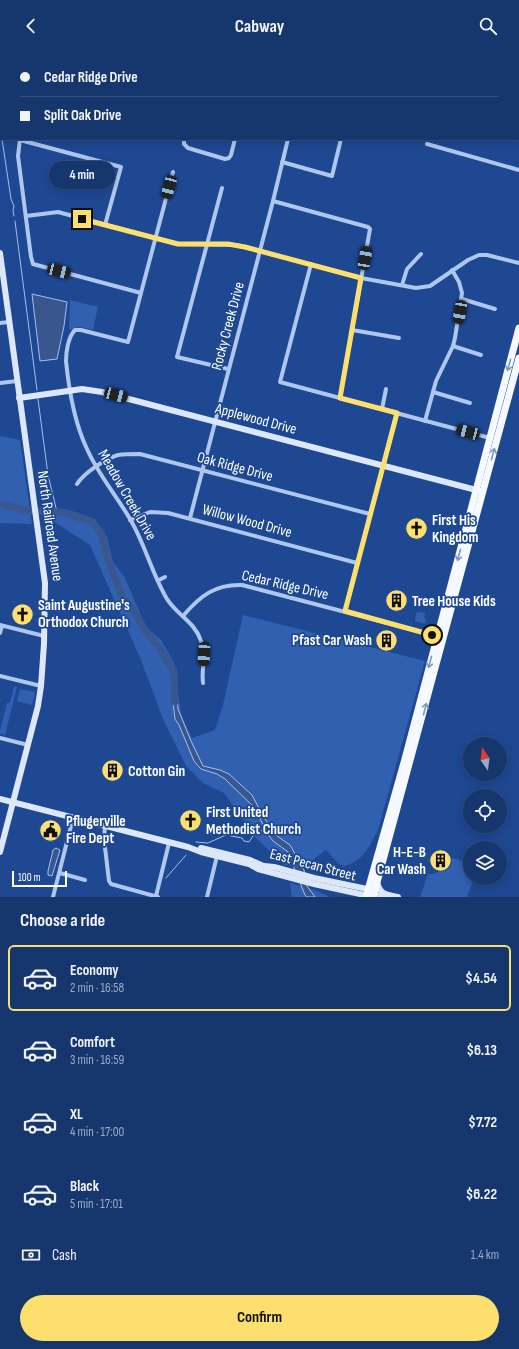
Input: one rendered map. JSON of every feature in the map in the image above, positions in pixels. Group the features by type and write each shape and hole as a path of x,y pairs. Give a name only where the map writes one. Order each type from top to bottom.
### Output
{"main road":[{"path":"368,895 377,882 480,491 490,438 519,328"},
{"path":"368,895 404,764 429,681 437,636 519,358"}],"street":[{"path":"20,140 18,156 32,262 35,265 140,293 173,172"},
{"path":"23,140 121,168 105,225"},
{"path":"184,140 184,144 188,148 224,159 229,158 231,155 235,140"},
{"name":"Rocky Creek Drive","path":"190,518 288,140"},
{"path":"282,162 332,176 341,140"},
{"path":"427,144 519,170"},
{"path":"222,188 177,357 228,369"},
{"path":"273,201 368,227 370,229 340,398"},
{"path":"26,216 58,212 178,244 236,245 361,278 420,288 430,286 468,260 483,255 519,263"},
{"name":"North Railroad Avenue","path":"0,253 19,398 46,583 41,686 38,706 0,852"},
{"path":"402,285 407,269 421,254"},
{"path":"312,264 280,382 490,438"},
{"path":"425,421 440,371 453,346 462,299 459,282 452,270"},
{"name":"Meadow Creek Drive","path":"140,293 128,342 81,330 75,330 71,335 66,358 70,391 73,409 82,437 96,467 130,520 167,598 172,605 196,628 202,642 204,654 202,675 203,683"},
{"path":"462,299 495,309"},
{"path":"0,323 9,322"},
{"path":"352,330 399,338"},
{"path":"453,346 481,355"},
{"path":"0,383 17,381"},
{"path":"382,410 386,389"},
{"name":"Applewood Drive","path":"19,398 70,391 90,390 102,392 480,491"},
{"path":"433,392 470,403"},
{"path":"345,611 397,413"},
{"name":"Oak Ridge Drive","path":"77,484 82,477 111,458 119,455 140,454 370,514"},
{"name":"Willow Wood Drive","path":"130,520 150,512 160,512 190,518 357,563"},
{"path":"159,580 165,577"},
{"name":"Cedar Ridge Drive","path":"184,616 200,597 210,591 228,585 249,586 437,636"},
{"path":"0,633 1,625 44,636"},
{"path":"0,676 41,686"},
{"path":"0,738 28,745"},
{"name":"East Pecan Street","path":"0,799 188,847 248,864 258,869 287,874"},
{"path":"53,897 73,818"},
{"path":"105,826 104,839 109,881 111,884 157,897 169,843"},
{"name":"East Pecan Street","path":"188,847 195,847 250,860 263,866"},
{"path":"207,897 217,856"},
{"path":"248,864 269,866 287,874 314,881"},
{"path":"60,873 85,880"},
{"name":"East Pecan Street","path":"314,881 368,895"},
{"name":"East Pecan Street","path":"314,881 368,895 384,897"},
{"path":"377,882 382,893 398,897"}],"shaded area":[{"path":"32,294 67,302 57,359 40,361"},
{"path":"70,300 98,307 93,330 82,327 71,330 69,329"},
{"path":"0,436 20,440 32,524 0,523"},
{"path":"43,506 69,510 95,519 107,537 113,562 125,578 146,627 161,640 174,663 181,714 192,738 215,730 223,705 243,615 425,661 378,830 361,857 344,866 339,864 326,850 303,867 284,865 255,837 224,793 203,783 186,766 163,719 141,660 90,545 56,523 47,520"},
{"path":"416,613 425,613 425,624 415,621"},
{"path":"14,686 17,687 5,735 0,734 7,703 10,703"},
{"path":"20,689 35,692 32,705 17,701"},
{"path":"172,693 177,695 178,709 203,766 229,774 252,795 263,816 277,836 290,845 304,870 307,886 315,897 307,897 305,895 294,868 294,859 291,854 273,841 267,833 255,808 225,779 217,774 201,769 194,761 175,719"},
{"path":"56,848 60,850 52,876 48,875 48,871 53,850"},
{"path":"445,856 463,861 463,885 471,885 467,897 420,897 428,874 438,872 441,869 443,858"},
{"path":"290,883 315,890 330,897 292,897"}],"waterway":[{"path":"2,140 11,199 14,206 14,216"},
{"path":"15,221 37,390"},
{"path":"38,399 48,475 57,512"},
{"path":"0,504 28,511 62,512 92,522 101,533 109,563 123,598 134,611 146,632 158,646 174,671 175,702"},
{"path":"257,833 266,829"},
{"path":"196,842 208,843 228,834 242,838 244,841 249,842 253,836"},
{"path":"166,878 186,855"}],"place":[{"name":"First His Kingdom","path":"416,529"},
{"name":"Tree House Kids","path":"397,601"},
{"name":"Saint Augustine's Orthodox Church","path":"23,614"},
{"name":"Pfast Car Wash","path":"387,640"},
{"name":"Cotton Gin","path":"112,771"},
{"name":"First United Methodist Church","path":"190,821"},
{"name":"Pflugerville Fire Dept","path":"50,830"},
{"name":"H-E-B Car Wash","path":"441,861"}],"route":[{"path":"82,219 172,243 186,245 236,245 361,278 340,398 397,413 345,611 432,635"}]}
